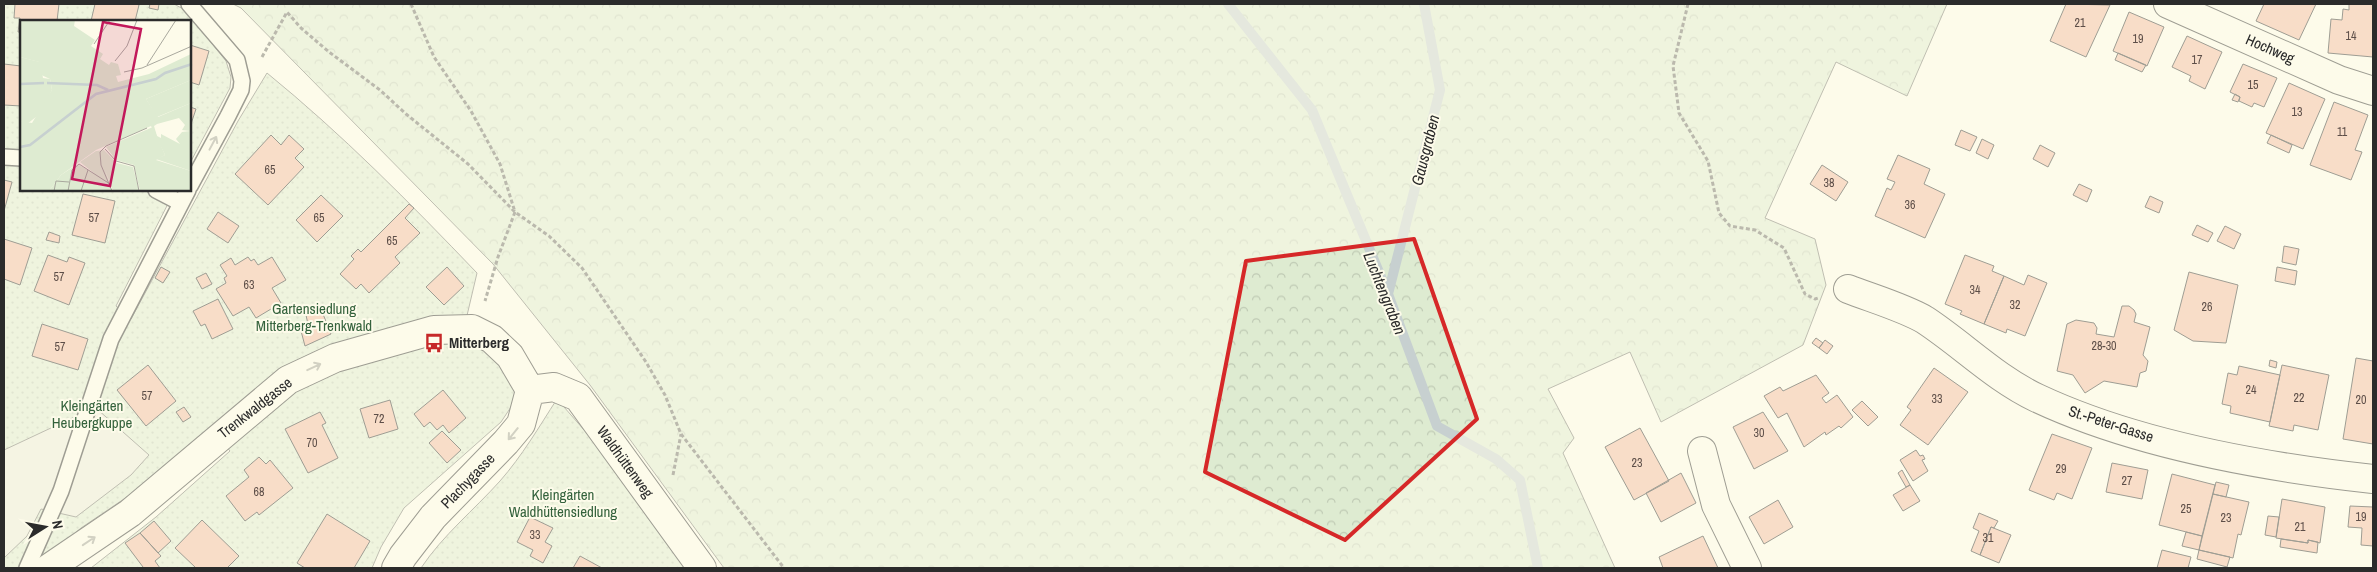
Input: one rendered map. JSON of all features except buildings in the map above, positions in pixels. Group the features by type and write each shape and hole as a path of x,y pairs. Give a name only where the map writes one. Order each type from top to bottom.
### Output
{"street":[{"name":"Hochweg","path":"2168,4 2339,80 2373,91"},
{"name":"St.-Peter-Gasse","path":"1848,288 1923,319 2000,377 2036,397 2099,424 2203,452 2299,471 2373,479"},
{"name":"Trenkwaldgasse","path":"49,568 130,513 288,380 335,358 434,330 472,329 492,339 510,356 530,390"},
{"name":"Waldhüttenweg","path":"530,390 554,387 578,397 702,568"},
{"name":"Plachygasse","path":"396,568 433,517 521,424 530,390"},
{"path":"1702,451 1716,505 1748,568"}],"lane":[{"path":"189,4 236,60 242,81 228,116 191,184"},
{"path":"4,157 20,158"},
{"path":"27,568 61,491 111,339 185,196 161,191"}],"path":[{"path":"411,4 434,57 471,111 500,164 515,212 498,257 483,306 472,329"},
{"path":"1688,4 1673,66 1680,113 1708,161 1719,214 1730,226 1755,230 1784,248 1805,294 1815,299 1848,288"},
{"path":"267,50 287,12 301,28 322,46 380,90 406,114 468,164 515,212 549,236 582,268 646,362 665,395 681,434 784,568"}],"highlighted area":[{"path":"1414,239 1477,419 1345,540 1205,472 1246,261"}],"green space":[{"name":"Gartensiedlung Mitterberg-Trenkwald","path":"4,4 174,4 185,10 226,61 231,77 230,88 191,161 191,20 20,20 20,191 174,191 116,306 131,319 238,121 267,73 322,120 375,170 477,273 461,341 491,352 513,378 515,392 511,407 501,422 404,508 381,547 372,568 91,568 156,517 230,451 212,429 158,476 81,528 34,568 4,568"},
{"path":"233,4 1947,4 1907,96 1836,62 1765,218 1815,239 1826,285 1803,345 1661,422 1630,352 1548,389 1574,438 1563,453 1615,568 724,568 590,385 493,264 241,8"},
{"name":"Kleingärten Waldhüttensiedlung","path":"557,399 633,486 694,568 421,568 449,534 516,462"}],"shaded area":[{"path":"97,409 149,455 131,475 76,517 41,509 27,536 4,558 4,450 85,412"}],"waterway":[{"name":"Luchtengraben","path":"1228,4 1312,110 1388,294 1437,426 1496,459 1520,480 1538,568"},
{"name":"Gausgraben","path":"1388,294 1440,90 1424,4"}],"place":[{"name":"Mitterberg","path":"434,343"}],"park label":[{"name":"Kleingärten Heubergkuppe","path":"92,414"}]}
